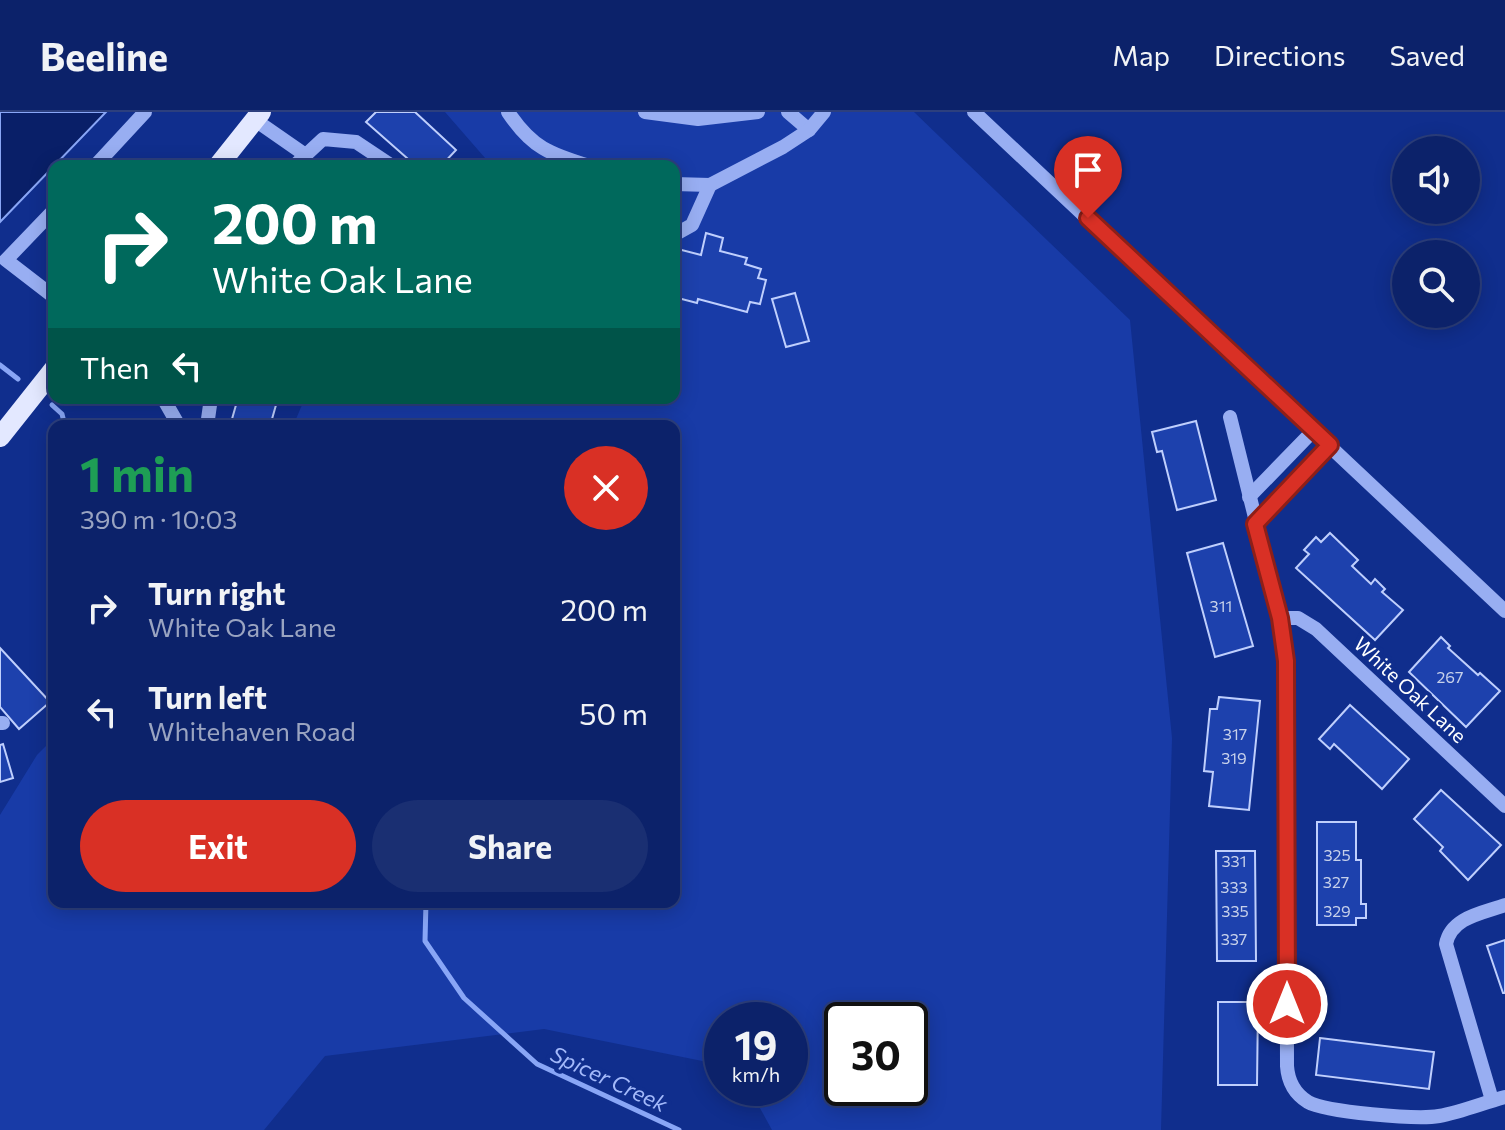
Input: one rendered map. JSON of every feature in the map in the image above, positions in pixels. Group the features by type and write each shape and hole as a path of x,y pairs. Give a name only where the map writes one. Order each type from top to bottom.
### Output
{"main road":[{"path":"223,160 258,116"},
{"path":"0,437 48,377"}],"street":[{"path":"101,160 145,112"},
{"path":"529,112 512,118 547,153 570,160"},
{"path":"645,112 698,119 758,112"},
{"path":"788,112 809,130"},
{"path":"680,184 710,185 783,147 809,130 824,112"},
{"path":"974,112 1505,611"},
{"path":"258,116 304,154"},
{"path":"299,160 323,139 356,142 383,160"},
{"path":"680,232 692,225 710,185"},
{"path":"48,216 3,257 48,292"},
{"path":"1230,417 1280,618 1286,661 1287,1066 1292,1085 1306,1101 1323,1108 1417,1117 1438,1116 1499,1099 1446,944 1451,929 1461,921 1505,905"},
{"path":"1249,497 1314,430"},
{"path":"1255,524 1330,445"},
{"name":"White Oak Lane","path":"1280,618 1298,618 1316,629 1505,806"}],"shaded area":[{"path":"0,112 106,112 60,160 48,160 48,172 0,222"},
{"path":"445,112 914,112 1130,320 1172,738 1161,1130 772,1130 759,1106 808,1106 808,1002 704,1002 704,1061 544,1029 325,1056 264,1130 0,1130 0,815 37,755 48,744 48,908 680,908 680,420 296,420 302,404 680,404 680,160 487,160"}],"building":[{"path":"376,112 415,112 456,150 447,160 409,160 366,122"},
{"path":"706,233 723,238 720,251 747,258 745,264 761,269 758,278 766,280 760,304 750,302 747,312 698,299 697,303 680,299 680,250 701,255"},
{"path":"795,293 809,341 786,347 772,299"},
{"path":"236,404 276,404 272,420 232,420"},
{"path":"1196,421 1216,500 1177,510 1162,451 1157,452 1152,432"},
{"path":"1330,533 1358,560 1352,566 1371,584 1375,579 1385,589 1382,592 1403,610 1375,640 1296,568 1309,554 1304,550 1316,537 1321,542"},
{"path":"1223,543 1253,646 1215,657 1187,553"},
{"path":"1441,637 1450,646 1448,648 1500,691 1466,727 1409,672"},
{"path":"0,648 48,700 48,704 19,729 0,707"},
{"path":"1219,697 1260,701 1249,810 1209,806 1213,772 1204,771 1210,709 1217,709"},
{"path":"1350,705 1409,759 1382,789 1334,744 1330,749 1319,739"},
{"path":"3,744 13,778 0,782 0,745"},
{"path":"1441,790 1501,845 1468,880 1440,851 1443,847 1414,819"},
{"path":"1317,822 1356,822 1356,860 1361,860 1361,904 1366,904 1366,918 1356,918 1356,925 1317,925"},
{"path":"1216,851 1255,851 1256,961 1217,961"},
{"path":"1505,940 1505,993 1503,993 1487,946"},
{"path":"1218,1002 1258,1002 1257,1085 1218,1085"},
{"path":"1320,1038 1434,1052 1429,1089 1316,1075"}],"waterway":[{"name":"Spicer Creek","path":"0,365 18,379"},
{"name":"Spicer Creek","path":"52,405 62,414 64,420"},
{"name":"Spicer Creek","path":"426,908 425,941 464,998 537,1064 679,1130"}],"route":[{"path":"1088,218 1330,445 1255,524 1280,618 1286,661 1287,1004"}]}
